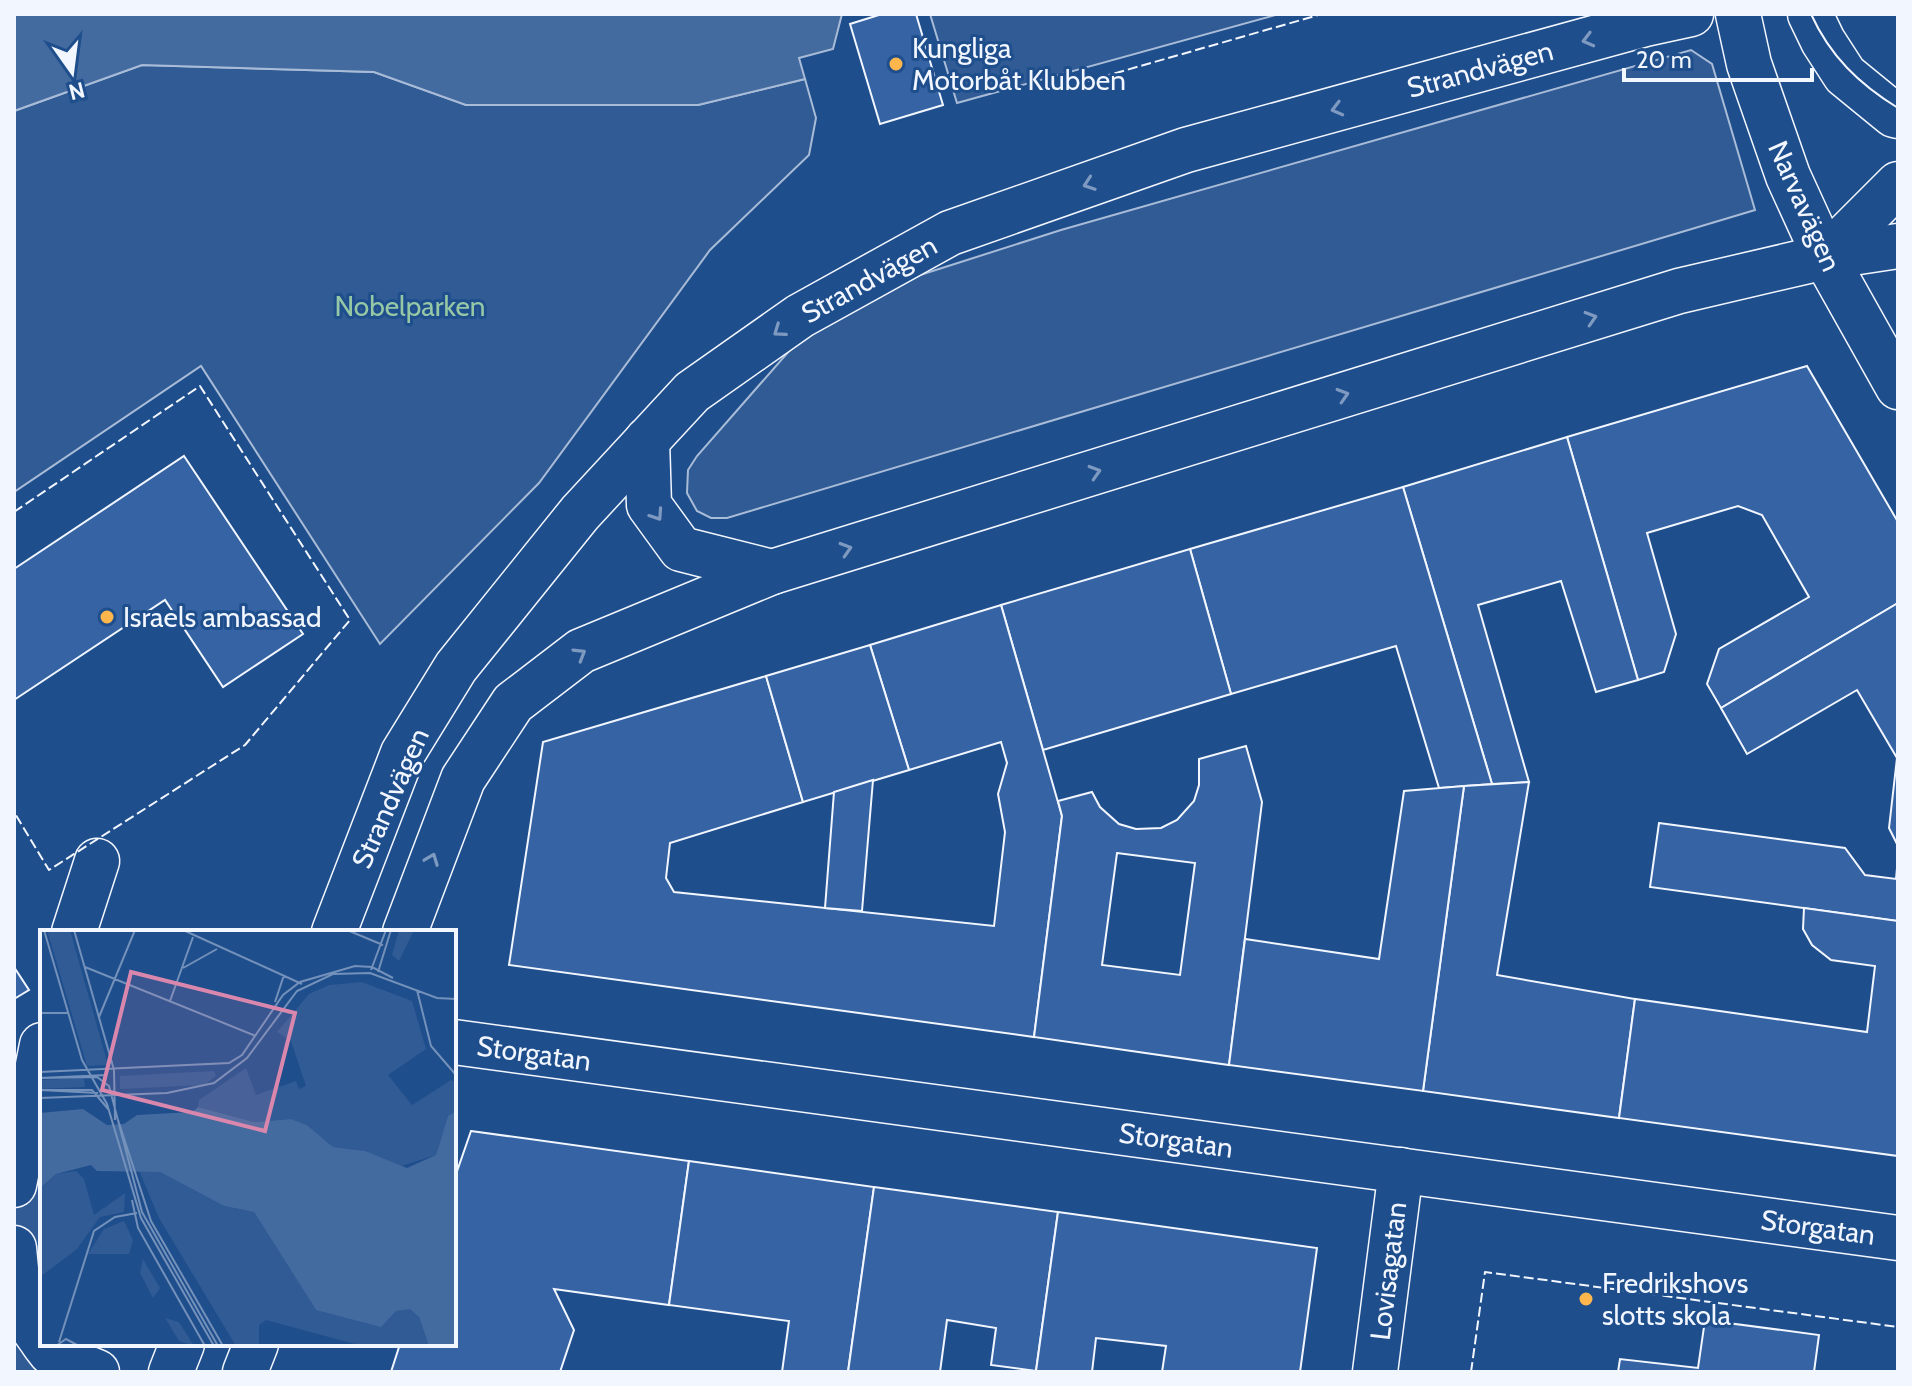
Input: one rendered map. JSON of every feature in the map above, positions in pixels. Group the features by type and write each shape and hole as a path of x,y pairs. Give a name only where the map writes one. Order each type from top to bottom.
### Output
{"street":[{"name":"Strandvägen","path":"335,930 403,753 456,667 580,513 692,392 800,316 950,233 1186,150 1691,14"},
{"name":"Narvavägen","path":"1738,14 1749,64 1788,176 1825,257 1898,387"},
{"path":"1810,14 1845,75 1898,116"},
{"path":"1825,257 1897,185"},
{"name":"Strandvägen","path":"406,930 463,779 513,703 581,651 772,572 1679,291 1825,257 1898,246"},
{"path":"647,440 649,505 681,549 772,572"},
{"path":"75,930 97,861"},
{"name":"Storgatan","path":"456,1042 1898,1238"},
{"path":"14,1185 40,1055"},
{"name":"Lovisagatan","path":"1375,1372 1401,1170"},
{"path":"14,1248 20,1310 40,1338"},
{"path":"46,1346 51,1353 97,1372"},
{"path":"171,1372 181,1346"},
{"path":"245,1372 255,1346"}],"shaded area":[{"path":"14,14 842,14 833,49 799,58 805,79 698,105 466,105 374,72 142,65 14,111"},
{"path":"930,14 1279,14 957,103"},
{"path":"1691,50 1712,64 1755,210 727,518 711,518 697,511 687,493 688,470 697,456 797,342 917,276 1061,230"},
{"name":"Nobelparken","path":"142,65 374,72 466,105 698,105 805,79 816,118 809,155 710,250 539,483 380,644 201,366 14,492 14,111"},
{"path":"14,1077 40,1085 40,1346 45,1372 14,1372"}],"building":[{"name":"Kungliga Motorbåt Klubben","path":"882,14 916,14 943,105 880,124 850,24"},
{"path":"1807,366 1898,522 1898,603 1721,708 1707,684 1719,649 1809,597 1762,515 1738,506 1647,533 1676,634 1664,672 1638,680 1567,437"},
{"path":"1567,437 1638,680 1596,692 1561,581 1478,605 1529,782 1492,784 1403,487"},
{"path":"184,456 303,634 223,687 165,600 14,700 14,569"},
{"path":"1403,487 1492,784 1439,788 1396,646 1231,694 1190,549"},
{"path":"1190,549 1231,694 1043,750 1001,605"},
{"path":"1898,603 1898,846 1889,828 1897,758 1857,690 1747,754 1721,708"},
{"path":"1001,605 1062,816 1034,1037 509,965 543,742 766,676 803,802 670,843 666,878 674,892 994,926 1005,832 998,794 1007,763 1001,742 909,770 870,645"},
{"path":"870,645 909,770 803,802 766,676"},
{"path":"1246,746 1262,802 1229,1065 1034,1037 1062,816 1058,801 1092,792 1100,807 1119,824 1136,829 1161,828 1177,820 1194,801 1199,785 1199,759","holes":["1117,853 1195,863 1180,975 1102,965"]},
{"path":"873,780 862,911 825,908 834,792"},
{"path":"1529,782 1497,975 1635,999 1619,1118 1423,1091 1464,786"},
{"path":"1464,786 1423,1091 1229,1065 1245,939 1379,959 1404,791"},
{"path":"1659,823 1845,848 1865,875 1896,879 1898,857 1898,921 1650,887"},
{"path":"1804,908 1898,921 1898,1156 1619,1118 1635,999 1867,1032 1875,966 1831,960 1812,945 1803,929"},
{"path":"14,967 29,990 14,999"},
{"path":"471,1131 689,1161 669,1305 554,1289 574,1330 560,1372 391,1372 399,1346 456,1346 456,1174"},
{"path":"689,1161 874,1187 848,1372 782,1372 789,1321 669,1305"},
{"path":"874,1187 1058,1212 1036,1371 991,1365 996,1328 947,1320 940,1372 848,1372"},
{"path":"1058,1212 1317,1248 1300,1372 1162,1372 1166,1346 1096,1338 1092,1372 1036,1371"},
{"path":"1705,1320 1819,1335 1814,1372 1618,1372 1620,1359 1698,1368"}],"tram line":[{"path":"1811,14 1827,43 1847,68 1898,108"}],"fence":[{"path":"1074,85 1322,14"},
{"path":"14,512 200,386 350,620 245,745 49,870 14,812"},
{"path":"1471,1372 1485,1272 1898,1327"}],"place":[{"name":"Kungliga Motorbåt Klubben","path":"896,64"},
{"name":"Israels ambassad","path":"107,617"},
{"name":"Fredrikshovs slotts skola","path":"1586,1299"}]}
